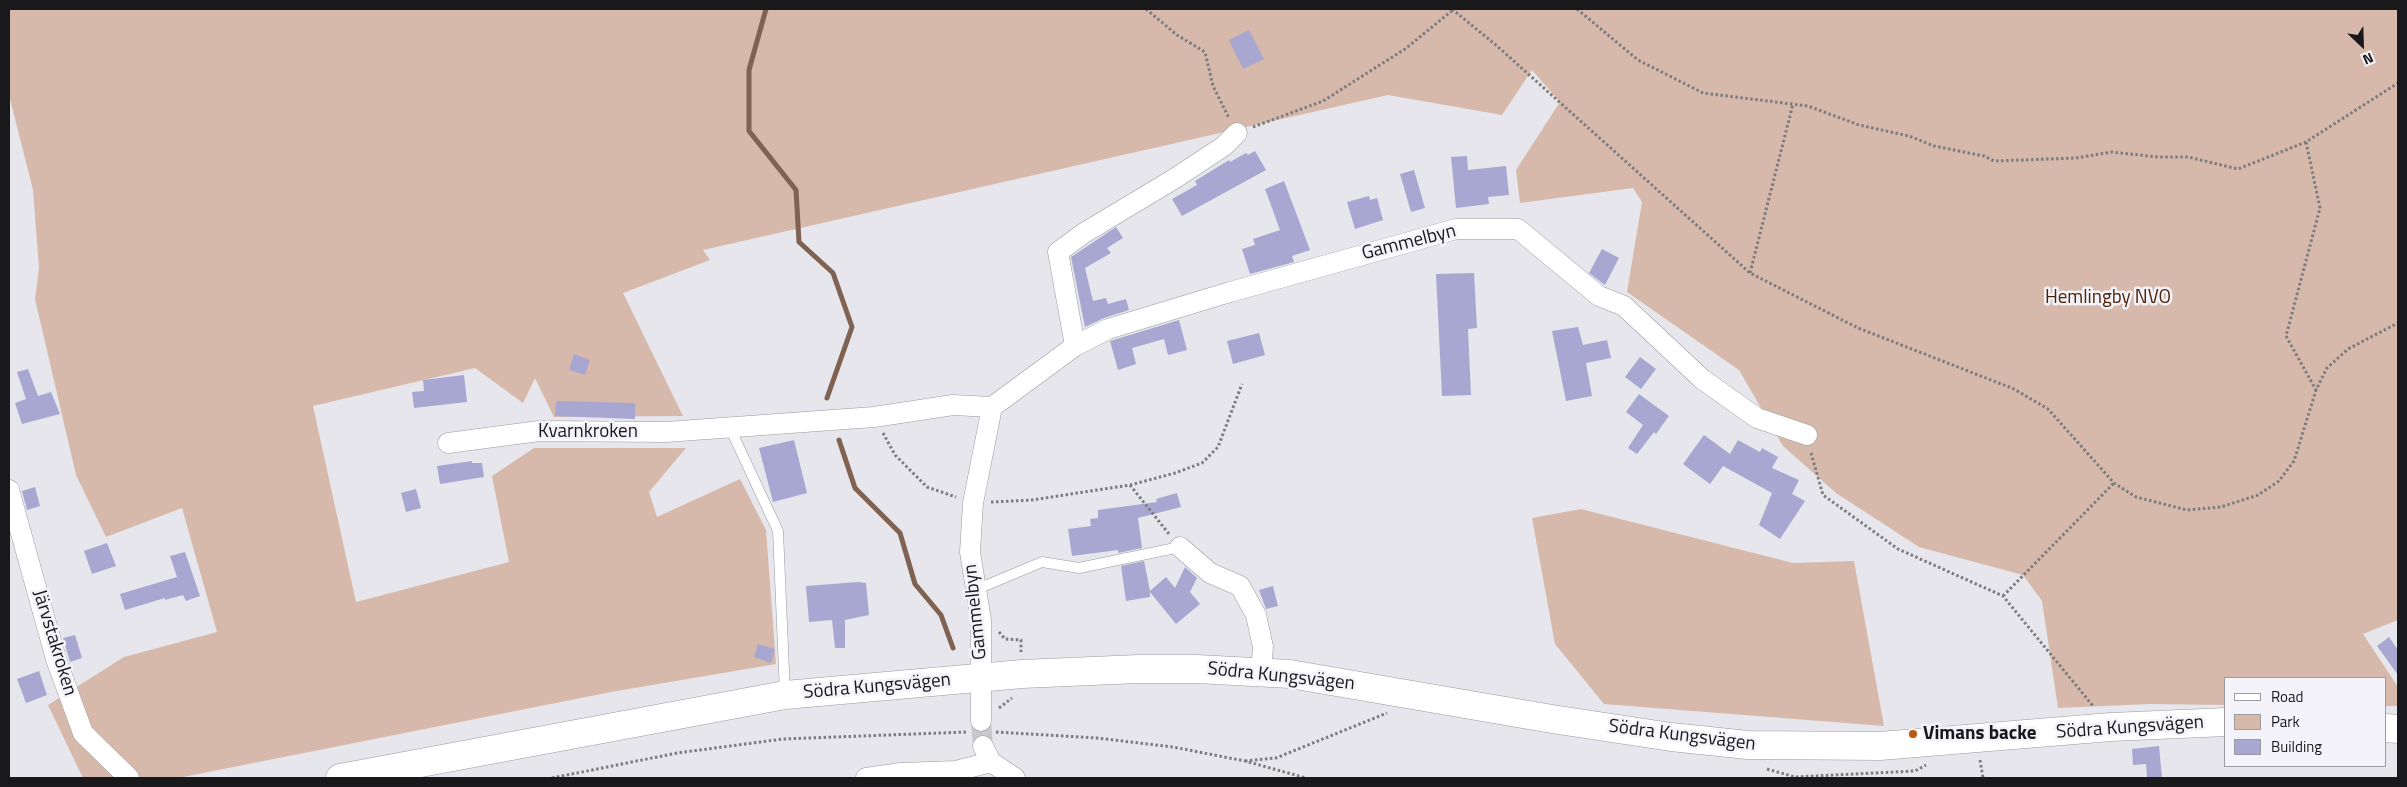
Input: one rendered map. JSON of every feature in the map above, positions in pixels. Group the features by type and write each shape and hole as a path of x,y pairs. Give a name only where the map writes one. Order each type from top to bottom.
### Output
{"main road":[{"name":"Södra Kungsvägen","path":"340,778 688,711 785,695 1022,674 1168,669 1261,672 1362,685 1671,737 1748,745 1880,746 2111,727 2224,722"}],"street":[{"path":"1075,346 1058,252 1084,233 1182,174 1224,146 1237,132"},
{"name":"Gammelbyn","path":"983,739 979,612 970,552 973,503 992,407 1075,346 1108,330 1456,229 1518,229 1599,296 1624,306 1702,379 1756,418 1807,435"},
{"name":"Kvarnkroken","path":"448,442 539,431 666,432 874,417 953,405 992,407"},
{"name":"Järvstakroken","path":"9,490 56,659 82,733 129,778"},
{"path":"1180,547 1210,573 1240,586 1256,615 1263,647 1261,672"},
{"path":"866,778 901,773 956,771 983,739 1015,778"}],"lane":[{"path":"730,428 778,531 785,695"},
{"path":"975,590 1042,562 1079,568 1180,547"}],"path":[{"path":"1146,9 1176,35 1205,52 1213,86 1237,132 1323,102 1405,49 1454,9 1750,273 1858,328 2014,389 2048,410 2114,483 2136,497 2187,510 2221,507 2258,495 2279,480 2294,460 2316,390 2327,368 2348,349 2398,323"},
{"path":"1577,9 1638,60 1704,93 1808,106 1859,126 1909,136 1934,146 1984,156 1994,161 2076,158 2112,152 2158,157 2188,157 2238,169 2306,142 2398,83"},
{"path":"1750,273 1793,104"},
{"path":"2306,142 2320,208 2286,336 2316,390"},
{"path":"874,417 895,455 927,488 973,503 1032,500 1130,485 1175,473 1202,463 1218,447 1242,384"},
{"path":"1807,435 1823,495 1898,549 2003,596 2111,727"},
{"path":"2003,596 2114,483"},
{"path":"1130,485 1180,547"},
{"path":"979,612 1005,639 1021,640 1022,674"},
{"path":"552,778 677,753 783,739 1097,738 1172,747 1246,761 1306,778"},
{"path":"1979,754 1983,778"}],"green space":[{"name":"Hemlingby NVO","path":"9,9 2398,9 2398,620 2363,634 2398,687 2398,706 2387,706 2387,677 2224,677 2224,705 2150,704 2058,708 2042,601 2023,575 1919,547 1836,493 1783,446 1739,370 1627,292 1642,202 1633,188 1520,203 1516,170 1560,102 1532,70 1502,115 1388,95 703,250 710,260 623,293 683,416 554,417 535,378 523,403 475,368 313,406 356,602 509,562 492,476 534,448 686,448 649,492 657,517 740,479 766,530 776,664 611,692 178,778 83,778 48,705 124,657 217,632 182,508 106,537 76,475 35,299 39,268 33,190 9,95"},
{"path":"1581,509 1793,563 1854,561 1884,726 1604,704 1555,644 1532,518"}],"building":[{"path":"1249,30 1264,59 1243,69 1229,40"},
{"path":"1255,151 1266,170 1182,216 1172,199 1197,185 1195,181 1229,160 1230,162 1246,153 1248,155"},
{"path":"1467,156 1468,170 1506,166 1509,195 1488,197 1489,204 1456,208 1451,157"},
{"path":"1414,170 1425,208 1411,212 1400,174"},
{"path":"1284,181 1310,250 1292,256 1294,262 1250,274 1242,249 1255,245 1253,239 1280,230 1265,189"},
{"path":"1369,196 1370,200 1377,198 1383,220 1355,229 1347,202"},
{"path":"1116,227 1123,238 1107,248 1111,253 1085,268 1093,301 1106,298 1108,304 1126,299 1129,310 1104,318 1085,327 1071,257"},
{"path":"1602,249 1619,258 1605,285 1589,273"},
{"path":"1474,273 1477,328 1468,329 1471,395 1442,396 1436,274"},
{"path":"1179,320 1187,350 1168,355 1164,339 1132,348 1136,364 1118,370 1110,341"},
{"path":"1578,327 1583,345 1607,340 1611,358 1586,363 1592,396 1566,401 1552,331"},
{"path":"1259,333 1265,355 1233,364 1227,341"},
{"path":"574,354 590,360 585,375 569,370"},
{"path":"1640,357 1656,369 1641,389 1625,377"},
{"path":"28,369 38,396 51,392 60,414 22,424 15,403 26,399 17,372"},
{"path":"464,375 467,402 414,408 412,392 424,391 423,380"},
{"path":"1639,394 1669,416 1656,434 1654,432 1637,454 1628,448 1643,425 1626,412"},
{"path":"556,401 635,403 635,419 555,416"},
{"path":"1704,435 1730,454 1738,440 1760,452 1762,448 1778,457 1772,468 1799,480 1792,494 1805,501 1780,539 1759,525 1772,493 1723,466 1710,484 1683,464"},
{"path":"794,440 807,493 773,502 759,448"},
{"path":"472,461 472,463 482,463 484,477 440,484 437,466"},
{"path":"35,487 40,506 27,510 22,491"},
{"path":"416,489 421,508 406,512 401,493"},
{"path":"1177,493 1181,507 1138,518 1142,548 1118,553 1118,550 1072,556 1068,529 1091,526 1090,519 1098,518 1098,510 1157,502 1156,499"},
{"path":"107,543 116,566 92,574 84,551"},
{"path":"185,552 200,596 186,601 183,595 165,600 165,598 125,610 120,594 177,577 170,556"},
{"path":"1144,561 1150,591 1166,577 1175,588 1185,567 1197,578 1190,592 1200,604 1176,624 1150,592 1150,597 1126,601 1121,566"},
{"path":"866,583 869,615 845,620 845,648 835,648 832,620 809,622 806,586"},
{"path":"1273,586 1278,606 1266,609 1259,590"},
{"path":"75,635 82,658 70,662 63,638"},
{"path":"2389,637 2398,650 2398,675 2377,646"},
{"path":"758,644 775,649 771,663 754,657"},
{"path":"39,671 47,695 26,703 17,679"},
{"path":"2159,746 2162,778 2147,778 2146,764 2133,765 2132,749"}],"waterway":[{"path":"766,9 749,70 749,131 796,190 799,242 833,273 852,327 827,398"},
{"path":"839,440 855,488 900,533 915,584 941,615 953,648"}],"tunnel":[{"path":"981,721 983,746"}],"place":[{"name":"Vimans backe","path":"1913,734"}]}
